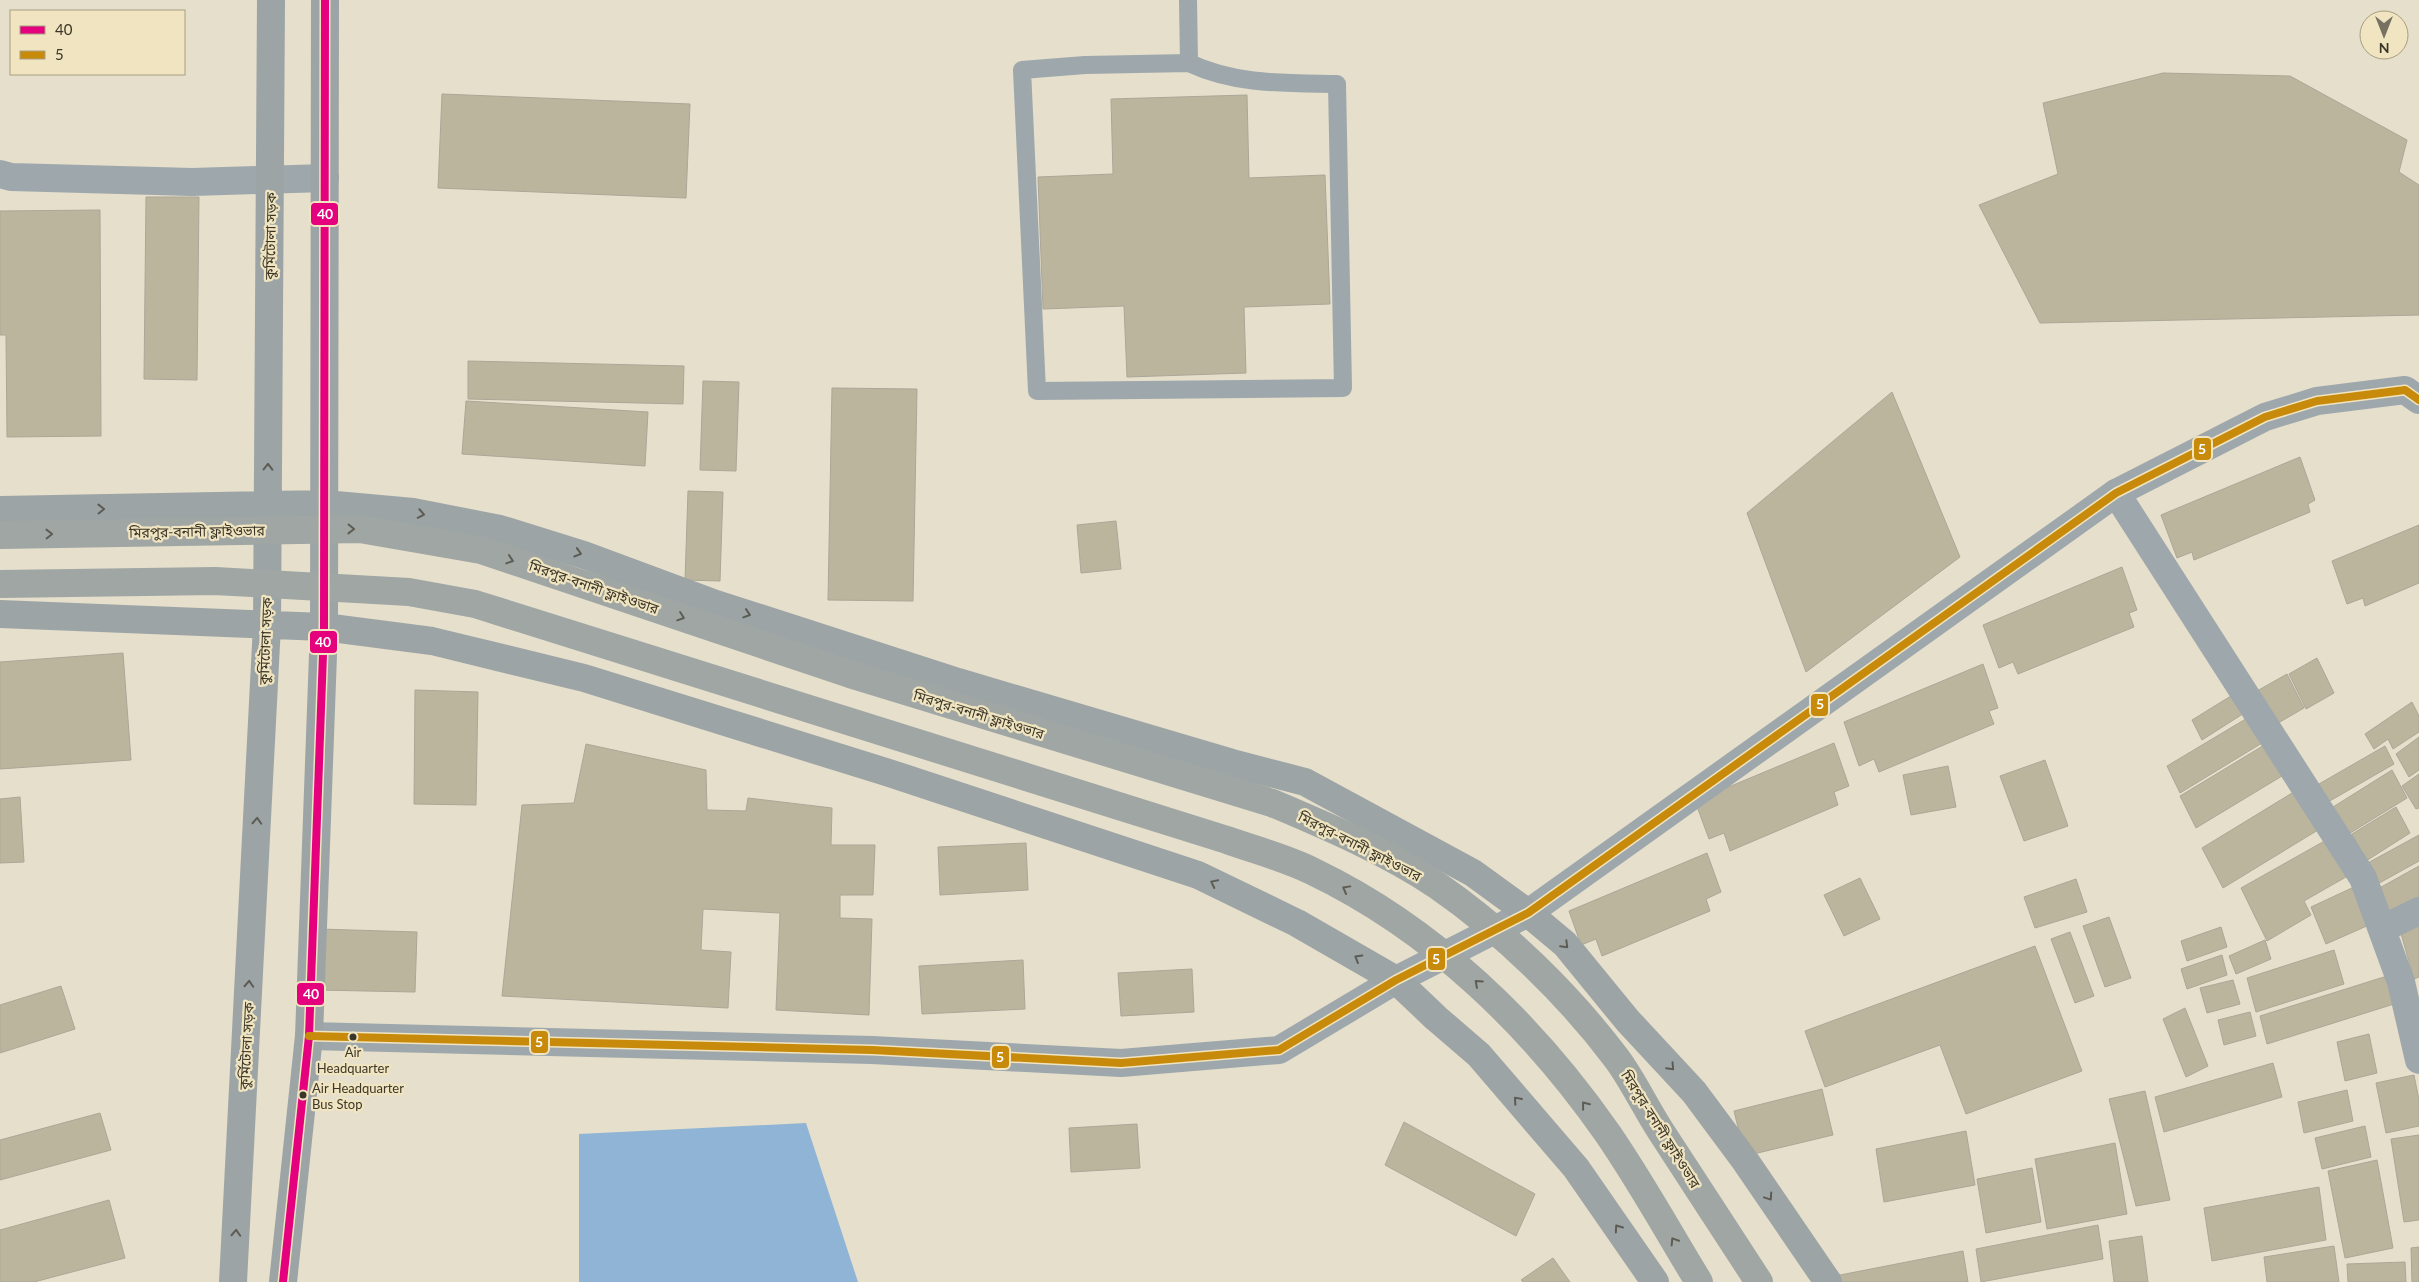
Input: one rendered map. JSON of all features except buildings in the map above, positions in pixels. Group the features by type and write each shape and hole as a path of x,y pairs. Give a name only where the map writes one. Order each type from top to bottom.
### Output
{"main road":[{"name":"কুর্মিটোলা সড়ক","path":"233,1282 266,625 271,0"},
{"path":"283,1282 309,1036 324,627 324,0"},
{"path":"0,510 196,508 268,504 325,504 413,512 500,530 584,555 716,604 958,682 1305,782 1473,873 1528,912 1565,944 1628,1021 1694,1092 1746,1162 1828,1282"},
{"name":"মিরপুর-বনানী ফ্লাইওভার","path":"0,535 360,530 481,550 850,674 1272,804 1318,822 1386,856 1437,886 1490,925 1561,994 1617,1060 1661,1132 1759,1282"},
{"path":"0,584 234,582 409,592 475,604 1227,840 1312,870 1363,899 1435,946 1486,990 1549,1059 1608,1134 1700,1282"},
{"path":"0,614 324,627 432,641 584,678 886,772 1198,875 1297,923 1396,980 1478,1055 1569,1160 1656,1282"}],"street":[{"path":"0,174 11,177 192,182 325,178"},
{"path":"309,1036 862,1050 1121,1063 1279,1050 1396,980 1528,912 2116,493 2265,417 2308,404 2405,390 2419,400"},
{"path":"2116,493 2363,878 2400,982 2419,1060"},
{"path":"2382,929 2419,911"}],"lane":[{"path":"1188,0 1188,63"},
{"path":"1188,63 1209,73 1253,82 1337,84 1343,388 1037,391 1022,70 1085,65 1188,63"}],"water":[{"path":"806,1123 858,1282 579,1282 579,1134"}],"transit line":[{"name":"40","path":"283,1282 309,1036 324,627 325,0"},
{"name":"5","path":"309,1036 872,1050 1121,1063 1279,1050 1396,980 1528,913 2116,493 2265,417 2317,401 2405,390 2419,400"}],"place":[{"name":"Air Headquarter","path":"353,1037"},
{"name":"Air Headquarter Bus Stop","path":"303,1095"}]}
